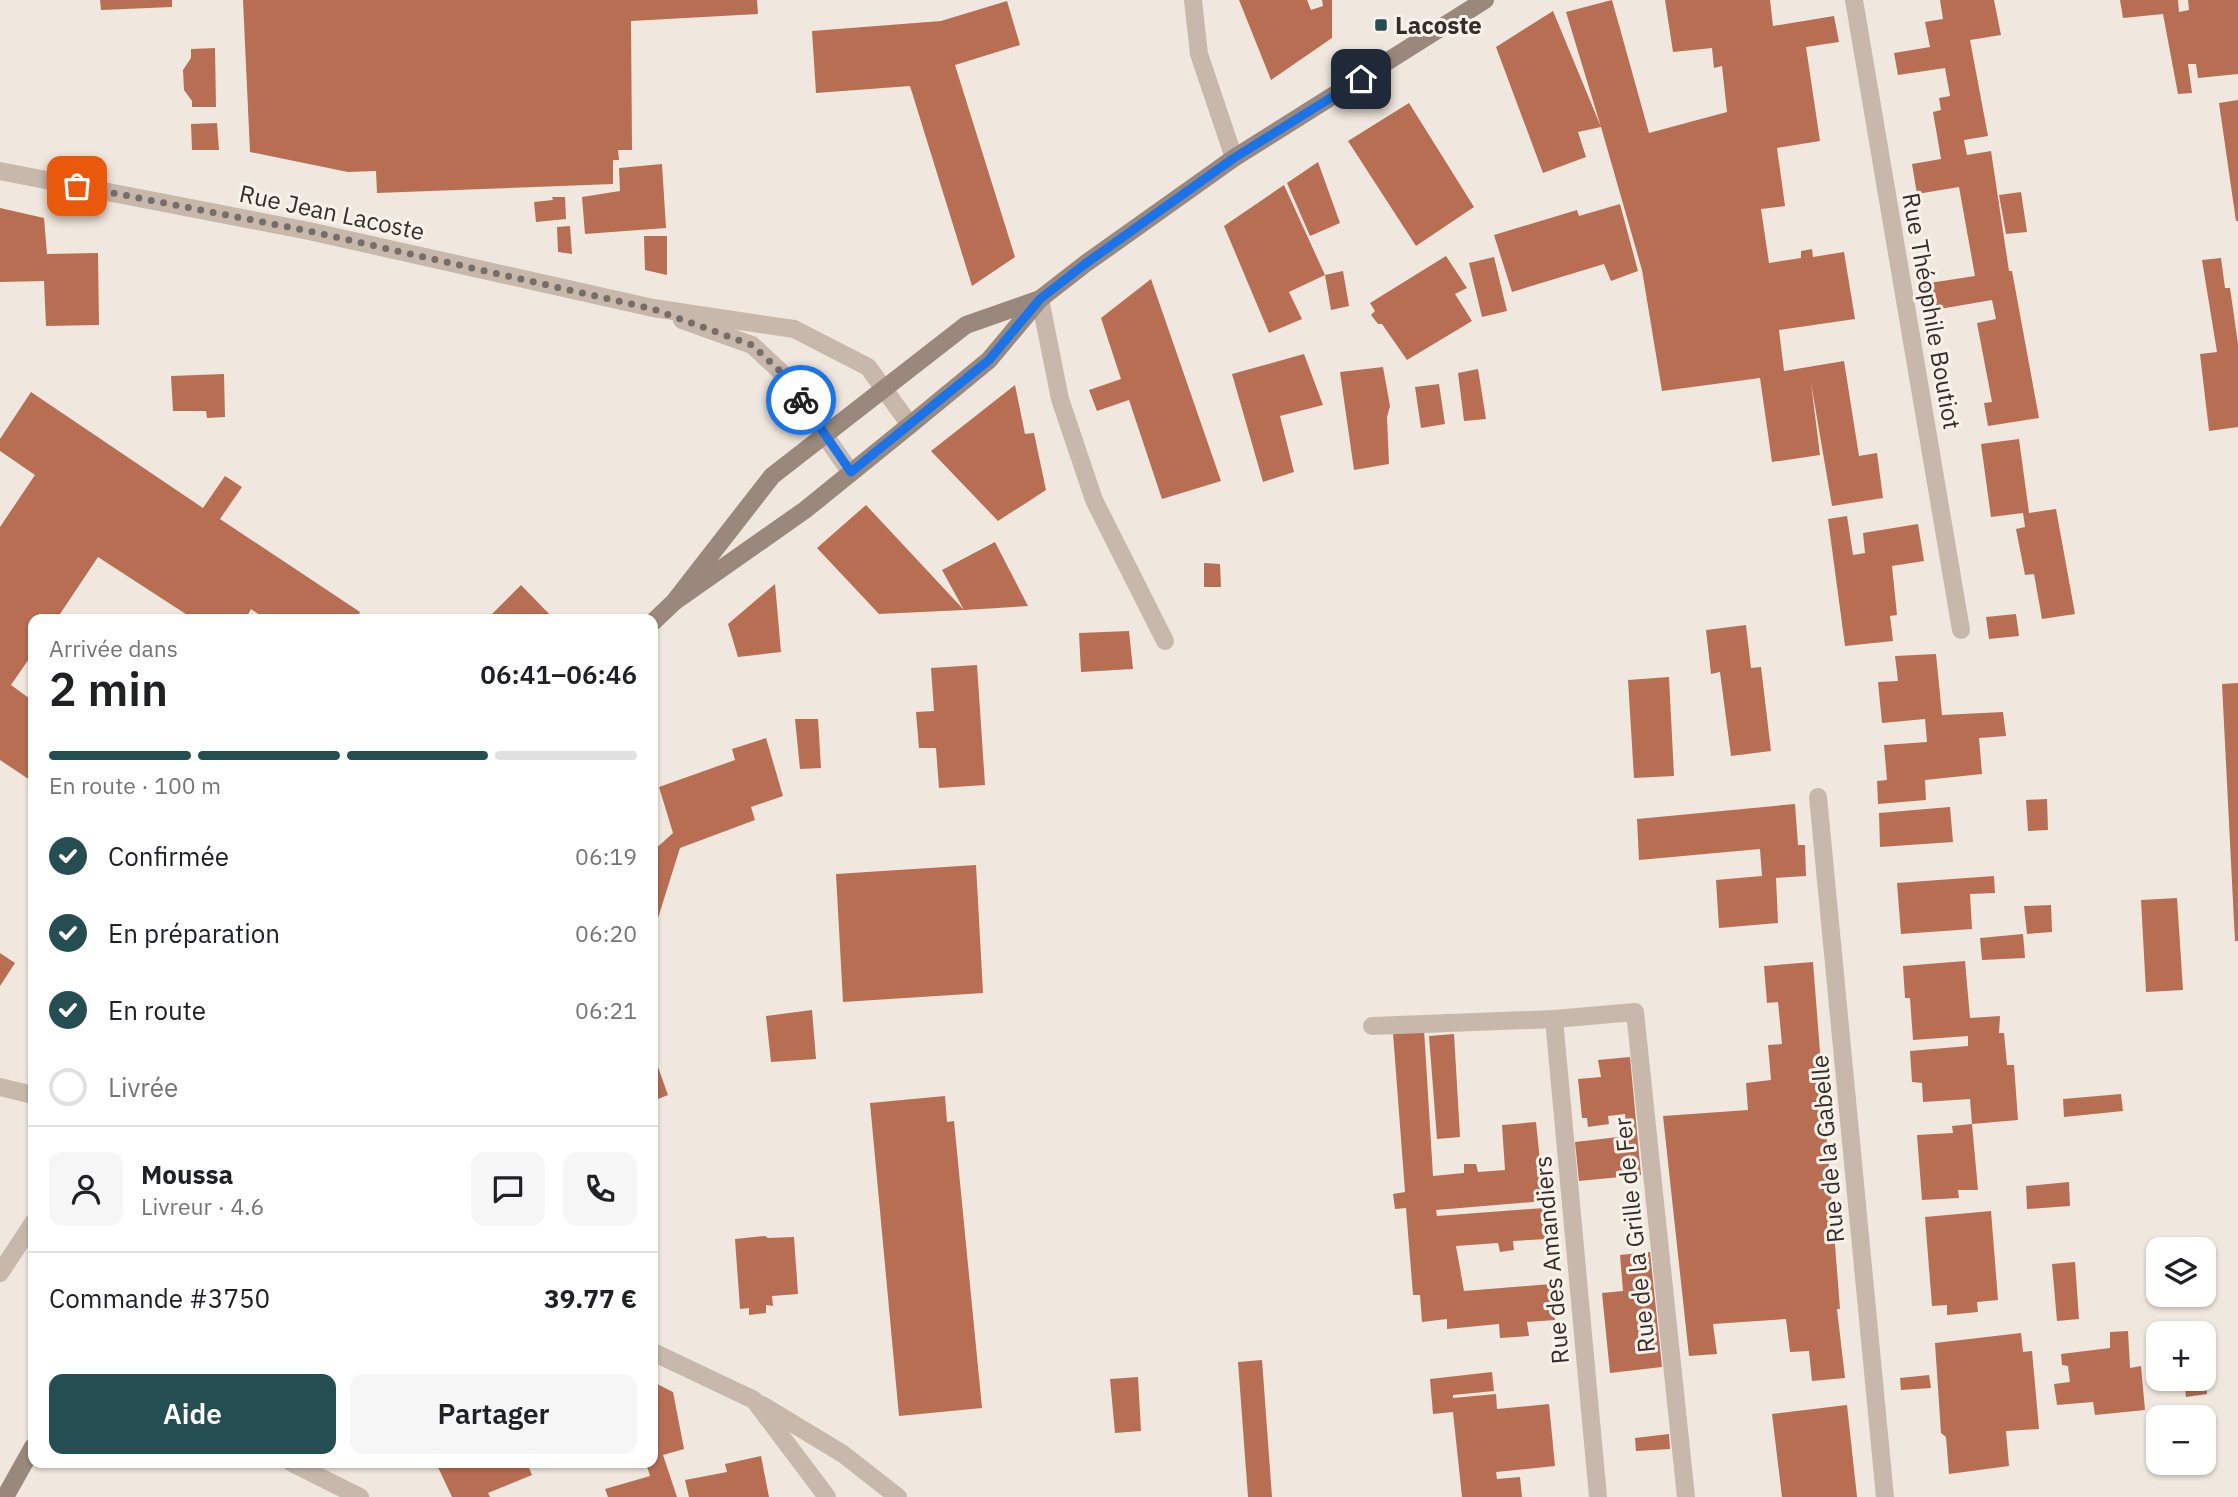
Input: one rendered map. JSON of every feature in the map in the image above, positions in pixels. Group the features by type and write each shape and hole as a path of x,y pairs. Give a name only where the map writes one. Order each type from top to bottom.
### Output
{"main road":[{"path":"674,602 805,510 989,360 1040,299 1234,158 1485,0"},
{"path":"658,617 674,602 772,476 965,325 1040,299"},
{"path":"5,1497 28,1456"}],"street":[{"path":"1193,0 1199,54 1234,158"},
{"name":"Rue Théophile Boutiot","path":"1854,0 1961,630"},
{"name":"Rue Jean Lacoste","path":"0,171 309,231 653,309 794,328 868,367 910,425"},
{"path":"1040,299 1060,399 1094,500 1165,641"},
{"name":"Rue Jean Lacoste","path":"653,309 752,345 779,370 851,472"},
{"name":"Rue de la Gabelle","path":"1818,797 1885,1497"},
{"name":"Rue de la Grille de Fer","path":"1554,1019 1635,1012 1686,1497"},
{"path":"1372,1026 1554,1019"},
{"name":"Rue des Amandiers","path":"1554,1019 1598,1497"},
{"path":"0,1087 28,1094"},
{"path":"0,1273 28,1231"},
{"path":"658,1354 754,1400 843,1454 898,1497"},
{"path":"754,1400 827,1497"},
{"path":"302,1468 360,1497"}],"building":[{"path":"100,0 172,0 172,7 101,10"},
{"path":"243,0 757,0 758,14 631,21 632,150 618,150 619,160 613,160 613,184 377,193 376,171 348,172 250,152"},
{"path":"1239,0 1307,0 1311,10 1323,6 1322,0 1332,0 1332,38 1271,80"},
{"path":"1612,0 1649,133 1727,112 1722,66 1714,68 1712,48 1673,52 1665,0 1770,0 1773,26 1834,16 1839,42 1806,47 1820,141 1777,148 1785,206 1761,209 1769,263 1801,258 1801,251 1812,249 1813,257 1844,252 1855,319 1779,330 1784,371 1844,361 1859,456 1877,453 1883,498 1832,506 1811,383 1820,455 1772,462 1760,378 1662,391 1642,270 1566,12"},
{"path":"1940,0 1994,0 2001,35 1970,40 1988,136 1964,140 1967,155 1991,151 2009,271 2012,271 2039,418 1988,426 1984,403 1992,402 1977,323 1996,319 1992,300 1928,311 1923,284 1975,276 1959,187 1917,194 1912,164 1941,159 1933,112 1941,110 1939,98 1950,96 1945,68 1898,75 1894,53 1930,47 1925,22 1943,19"},
{"path":"2120,0 2178,0 2179,12 2189,10 2188,0 2238,0 2238,74 2198,78 2196,64 2188,64 2192,93 2178,94 2163,14 2123,18"},
{"path":"1007,1 1020,45 955,65 1015,257 972,286 910,86 816,93 812,31 941,21"},
{"path":"1553,11 1601,127 1578,132 1586,157 1543,173 1496,47"},
{"path":"215,48 216,107 192,107 192,101 184,90 183,70 191,58 191,49"},
{"path":"2238,100 2238,221 2236,221 2219,103"},
{"path":"1409,103 1474,207 1416,246 1348,141"},
{"path":"217,123 219,150 192,150 191,124"},
{"path":"1318,162 1340,223 1310,236 1287,183"},
{"path":"662,164 666,228 585,234 582,197 620,191 619,168"},
{"path":"1284,185 1325,275 1289,292 1302,319 1269,333 1224,226"},
{"path":"2021,192 2027,232 2006,234 1999,195"},
{"path":"552,197 565,197 566,219 536,222 534,202 553,200"},
{"path":"1620,204 1638,271 1611,281 1604,264 1512,292 1494,235 1577,210 1579,216"},
{"path":"0,208 44,218 47,254 98,253 99,325 46,326 44,281 0,282"},
{"path":"570,226 572,254 558,252 557,227"},
{"path":"644,236 667,236 667,275 645,270"},
{"path":"1446,256 1467,288 1455,294 1472,321 1407,360 1382,324 1378,324 1371,315 1375,311 1370,303"},
{"path":"1494,257 1507,311 1482,317 1469,263"},
{"path":"2221,258 2225,288 2230,288 2238,344 2238,427 2209,431 2200,354 2217,352 2202,260"},
{"path":"1343,271 1349,306 1331,310 1325,275"},
{"path":"1151,279 1221,481 1162,499 1129,400 1097,411 1089,390 1121,379 1101,318"},
{"path":"1304,354 1323,405 1280,416 1294,472 1263,482 1232,374"},
{"path":"1383,367 1390,406 1387,417 1389,464 1354,470 1340,372"},
{"path":"1478,369 1486,419 1464,421 1458,373"},
{"path":"224,374 225,417 207,418 206,411 173,411 171,376"},
{"path":"1439,384 1445,424 1421,428 1415,387"},
{"path":"1015,385 1025,434 1034,433 1046,490 998,521 931,451"},
{"path":"31,392 203,508 225,476 242,487 220,519 360,612 258,614 251,609 248,614 186,614 98,557 60,614 28,614 28,660 11,685 28,697 28,779 0,760 0,527 35,475 0,451 0,439"},
{"path":"2019,439 2029,513 2056,509 2075,614 2042,619 2034,574 2025,575 2016,529 2025,527 2023,513 1991,517 1981,444"},
{"path":"866,505 964,610 879,614 817,548"},
{"path":"1847,516 1853,555 1865,553 1863,533 1918,524 1924,561 1892,566 1897,615 1890,616 1893,641 1845,646 1828,519"},
{"path":"995,542 1028,606 964,610 942,570"},
{"path":"1204,563 1220,564 1221,587 1204,587"},
{"path":"775,584 781,652 738,657 728,624"},
{"path":"521,585 549,614 492,614"},
{"path":"2016,614 2019,636 1989,639 1986,617"},
{"path":"1746,625 1751,668 1761,667 1771,751 1731,756 1720,672 1711,674 1706,630"},
{"path":"1129,631 1133,669 1081,672 1079,633"},
{"path":"1936,654 1942,715 2003,712 2006,736 1979,738 1982,774 1925,780 1926,800 1878,804 1877,781 1887,780 1884,745 1927,742 1925,719 1882,723 1878,682 1898,681 1895,656"},
{"path":"977,665 985,785 939,788 936,748 919,748 916,712 934,711 931,668"},
{"path":"1669,677 1674,776 1634,778 1628,680"},
{"path":"2238,683 2238,941 2235,941 2222,684"},
{"path":"795,719 818,719 821,768 800,769"},
{"path":"766,738 783,796 751,807 755,820 680,848 658,918 658,846 673,833 659,787 735,760 732,749"},
{"path":"2047,799 2048,830 2028,831 2026,800"},
{"path":"1795,804 1798,845 1805,845 1806,876 1776,878 1778,923 1719,928 1716,880 1762,876 1760,849 1639,860 1637,819"},
{"path":"1950,807 1953,842 1880,847 1879,813"},
{"path":"976,865 983,993 843,1002 836,874"},
{"path":"1994,876 1995,893 1970,894 1972,929 1901,934 1897,883"},
{"path":"2177,898 2183,990 2146,992 2141,900"},
{"path":"2051,905 2052,932 2027,934 2024,906"},
{"path":"2023,934 2025,958 1982,960 1980,938"},
{"path":"0,953 15,963 0,986"},
{"path":"1965,961 1970,1018 2000,1016 1999,1033 2004,1033 2007,1065 2014,1065 2018,1120 1972,1124 1970,1099 1923,1102 1922,1083 1912,1082 1910,1051 1968,1046 1968,1036 1913,1040 1910,998 1905,998 1903,966"},
{"path":"1813,962 1840,1309 1837,1309 1845,1378 1812,1381 1809,1351 1790,1352 1786,1319 1713,1324 1717,1354 1689,1356 1663,1116 1748,1110 1746,1083 1771,1080 1768,1045 1782,1044 1778,1002 1767,1003 1764,966"},
{"path":"812,1010 816,1059 771,1062 766,1016"},
{"path":"1424,1029 1433,1176 1464,1173 1464,1164 1476,1164 1478,1172 1505,1170 1502,1125 1536,1122 1544,1201 1436,1210 1437,1216 1544,1208 1547,1239 1513,1241 1514,1250 1500,1252 1498,1243 1456,1246 1464,1291 1551,1284 1555,1320 1527,1322 1529,1336 1500,1338 1499,1324 1447,1329 1447,1319 1422,1322 1420,1295 1413,1295 1406,1208 1395,1209 1393,1194 1405,1192 1393,1033"},
{"path":"1454,1034 1460,1137 1437,1139 1429,1036"},
{"path":"1630,1057 1641,1175 1579,1181 1575,1142 1627,1136 1625,1114 1608,1116 1609,1124 1588,1127 1587,1118 1582,1118 1578,1079 1601,1077 1598,1060"},
{"path":"658,1067 668,1095 658,1099"},
{"path":"2121,1094 2123,1111 2064,1117 2063,1099"},
{"path":"945,1096 947,1122 954,1121 982,1408 899,1416 870,1103"},
{"path":"1972,1124 1978,1190 1958,1190 1959,1198 1922,1200 1917,1135 1953,1133 1952,1126"},
{"path":"2069,1182 2070,1206 2027,1209 2026,1186"},
{"path":"1991,1211 1998,1300 1977,1302 1978,1312 1947,1315 1947,1305 1932,1306 1925,1217"},
{"path":"794,1237 798,1294 772,1296 773,1306 766,1305 766,1313 749,1315 749,1308 740,1309 735,1239"},
{"path":"1650,1252 1662,1367 1610,1373 1602,1293 1623,1291 1620,1255"},
{"path":"2075,1262 2079,1319 2057,1321 2052,1264"},
{"path":"2128,1331 2130,1368 2141,1366 2145,1410 2095,1415 2093,1402 2057,1405 2054,1384 2070,1382 2068,1366 2062,1365 2061,1354 2110,1348 2110,1332"},
{"path":"2021,1333 2023,1352 2032,1351 2039,1429 2006,1431 2009,1466 1949,1474 1946,1437 1941,1433 1935,1343"},
{"path":"1262,1360 1272,1497 1248,1497 1238,1362"},
{"path":"1492,1372 1494,1391 1453,1395 1453,1398 1496,1394 1497,1409 1549,1404 1555,1466 1496,1472 1497,1479 1520,1477 1522,1497 1462,1497 1453,1412 1433,1414 1430,1379"},
{"path":"1929,1375 1931,1388 1901,1390 1900,1378"},
{"path":"1138,1377 1141,1431 1115,1433 1110,1379"},
{"path":"658,1384 673,1392 684,1449 663,1455 677,1497 608,1497 605,1489 650,1476 648,1468 658,1468"},
{"path":"2185,1391 2207,1391 2207,1394 2186,1397"},
{"path":"1847,1405 1857,1497 1782,1497 1772,1414"},
{"path":"1669,1434 1670,1449 1636,1451 1635,1438"},
{"path":"761,1456 769,1497 689,1497 685,1480 727,1472 725,1464"},
{"path":"438,1468 529,1468 532,1475 488,1493 490,1497 452,1497"}],"way so far":[{"path":"77,186 309,231 653,309 752,345 779,370 801,400"}],"place":[{"name":"Lacoste","path":"1381,25"}],"route":[{"path":"801,400 851,472 989,360 1040,299 1085,264 1234,158 1361,79"}]}
